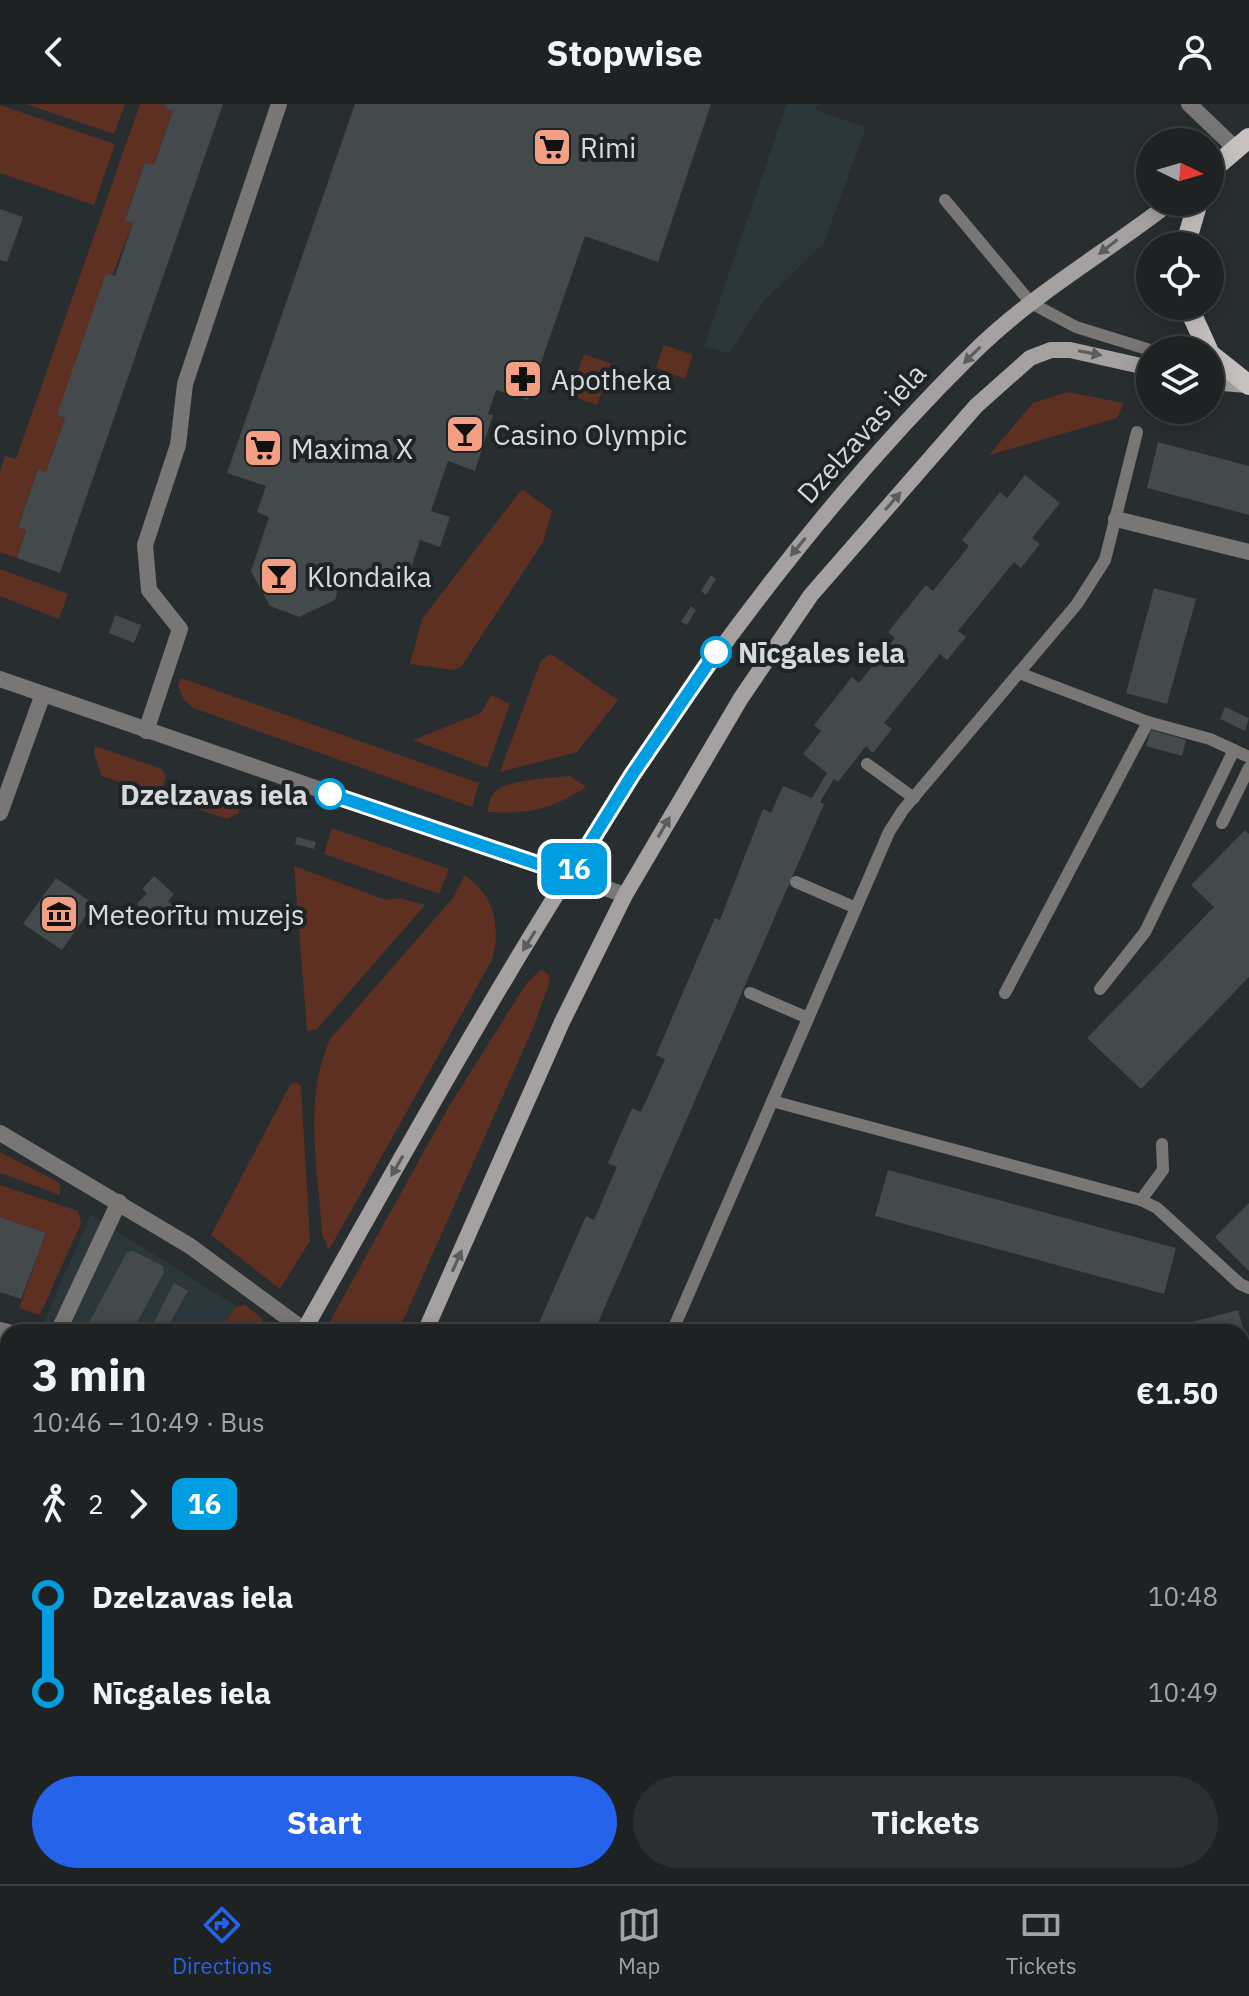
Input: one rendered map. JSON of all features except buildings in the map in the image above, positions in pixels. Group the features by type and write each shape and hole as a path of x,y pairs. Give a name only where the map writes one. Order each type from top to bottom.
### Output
{"main road":[{"path":"1224,159 1242,144"},
{"name":"Dzelzavas iela","path":"308,1324 449,1074 632,775 770,582 852,481 977,349 1031,303 1152,216"},
{"path":"429,1324 562,1022 625,895 741,698 811,595 976,406 1030,358 1051,350 1070,350 1136,365"},
{"path":"1224,365 1248,385"},
{"path":"1224,383 1248,385"}],"street":[{"path":"146,731 180,629 149,590 145,545 178,445 185,384 279,104"},
{"path":"1189,104 1242,144"},
{"path":"1116,519 1249,552"},
{"path":"0,679 625,895"},
{"path":"0,813 43,694"},
{"path":"0,1133 190,1246 295,1324"},
{"path":"62,1324 119,1202"}],"lane":[{"path":"945,200 1031,303 1076,327 1136,346"},
{"path":"1224,377 1248,385"},
{"path":"675,1324 889,832 1077,604 1105,560 1137,432"},
{"path":"1019,673 1249,757"},
{"path":"1005,993 1148,722"},
{"path":"1100,989 1145,932 1234,750"},
{"path":"867,764 914,798"},
{"path":"1222,823 1249,768"},
{"path":"796,882 856,908"},
{"path":"750,993 808,1018"},
{"path":"772,1101 1141,1200 1157,1208 1240,1284 1249,1288"},
{"path":"1141,1200 1163,1170 1162,1144"}],"shaded area":[{"path":"26,104 125,104 114,134"},
{"path":"140,104 165,104 164,108 173,111 154,165 145,162 125,219 133,223 57,415 65,418 46,472 38,470 18,526 26,530 17,558 0,552 0,471 5,456 16,459"},
{"path":"787,104 817,104 816,110 866,127 824,243 761,304 729,354 704,346"},
{"path":"0,105 115,144 94,205 0,173"},
{"path":"664,345 693,355 685,379 656,368"},
{"path":"584,354 611,364 597,405 570,395"},
{"path":"1067,392 1124,403 1117,418 989,455 1033,403"},
{"path":"522,489 552,511 543,542 461,667 454,670 410,664 422,619"},
{"path":"0,569 68,594 59,619 0,596"},
{"path":"551,654 618,700 577,752 500,772 541,660"},
{"path":"181,678 479,783 472,807 193,708 184,700 178,686"},
{"path":"491,695 510,704 487,768 413,740 481,713"},
{"path":"95,746 162,769 166,777 160,797 102,776 94,754"},
{"path":"570,776 586,787 550,806 516,812 487,812 490,799 498,789 513,783"},
{"path":"212,787 244,797 238,814 227,819 191,807 200,791"},
{"path":"332,828 449,869 439,894 324,854"},
{"path":"294,866 386,900 400,898 425,905 316,1030 307,1031"},
{"path":"465,875 483,893 493,913 496,935 492,960 329,1250 322,1234 314,1135 317,1086 330,1039 453,898"},
{"path":"541,969 548,974 550,981 534,1026 402,1324 328,1324 448,1108 526,984"},
{"path":"295,1082 301,1086 310,1241 280,1289 211,1235 290,1085"},
{"path":"0,1152 60,1183 60,1195 0,1173"},
{"path":"0,1185 78,1211 81,1223 40,1315 19,1308 46,1233 0,1217"},
{"path":"91,1215 260,1321 258,1324 43,1324"},
{"path":"245,1305 263,1319 263,1324 224,1324 235,1307"}],"bus line":[{"name":"16","path":"330,794 570,875 632,775 716,652"}],"place":[{"name":"Rimi","path":"552,147"},
{"name":"Apotheka","path":"523,379"},
{"name":"Casino Olympic","path":"465,434"},
{"name":"Maxima X","path":"263,448"},
{"name":"Klondaika","path":"279,576"},
{"name":"Nīcgales iela","path":"716,652"},
{"name":"Dzelzavas iela","path":"330,794"},
{"name":"Meteorītu muzejs","path":"59,914"}]}
